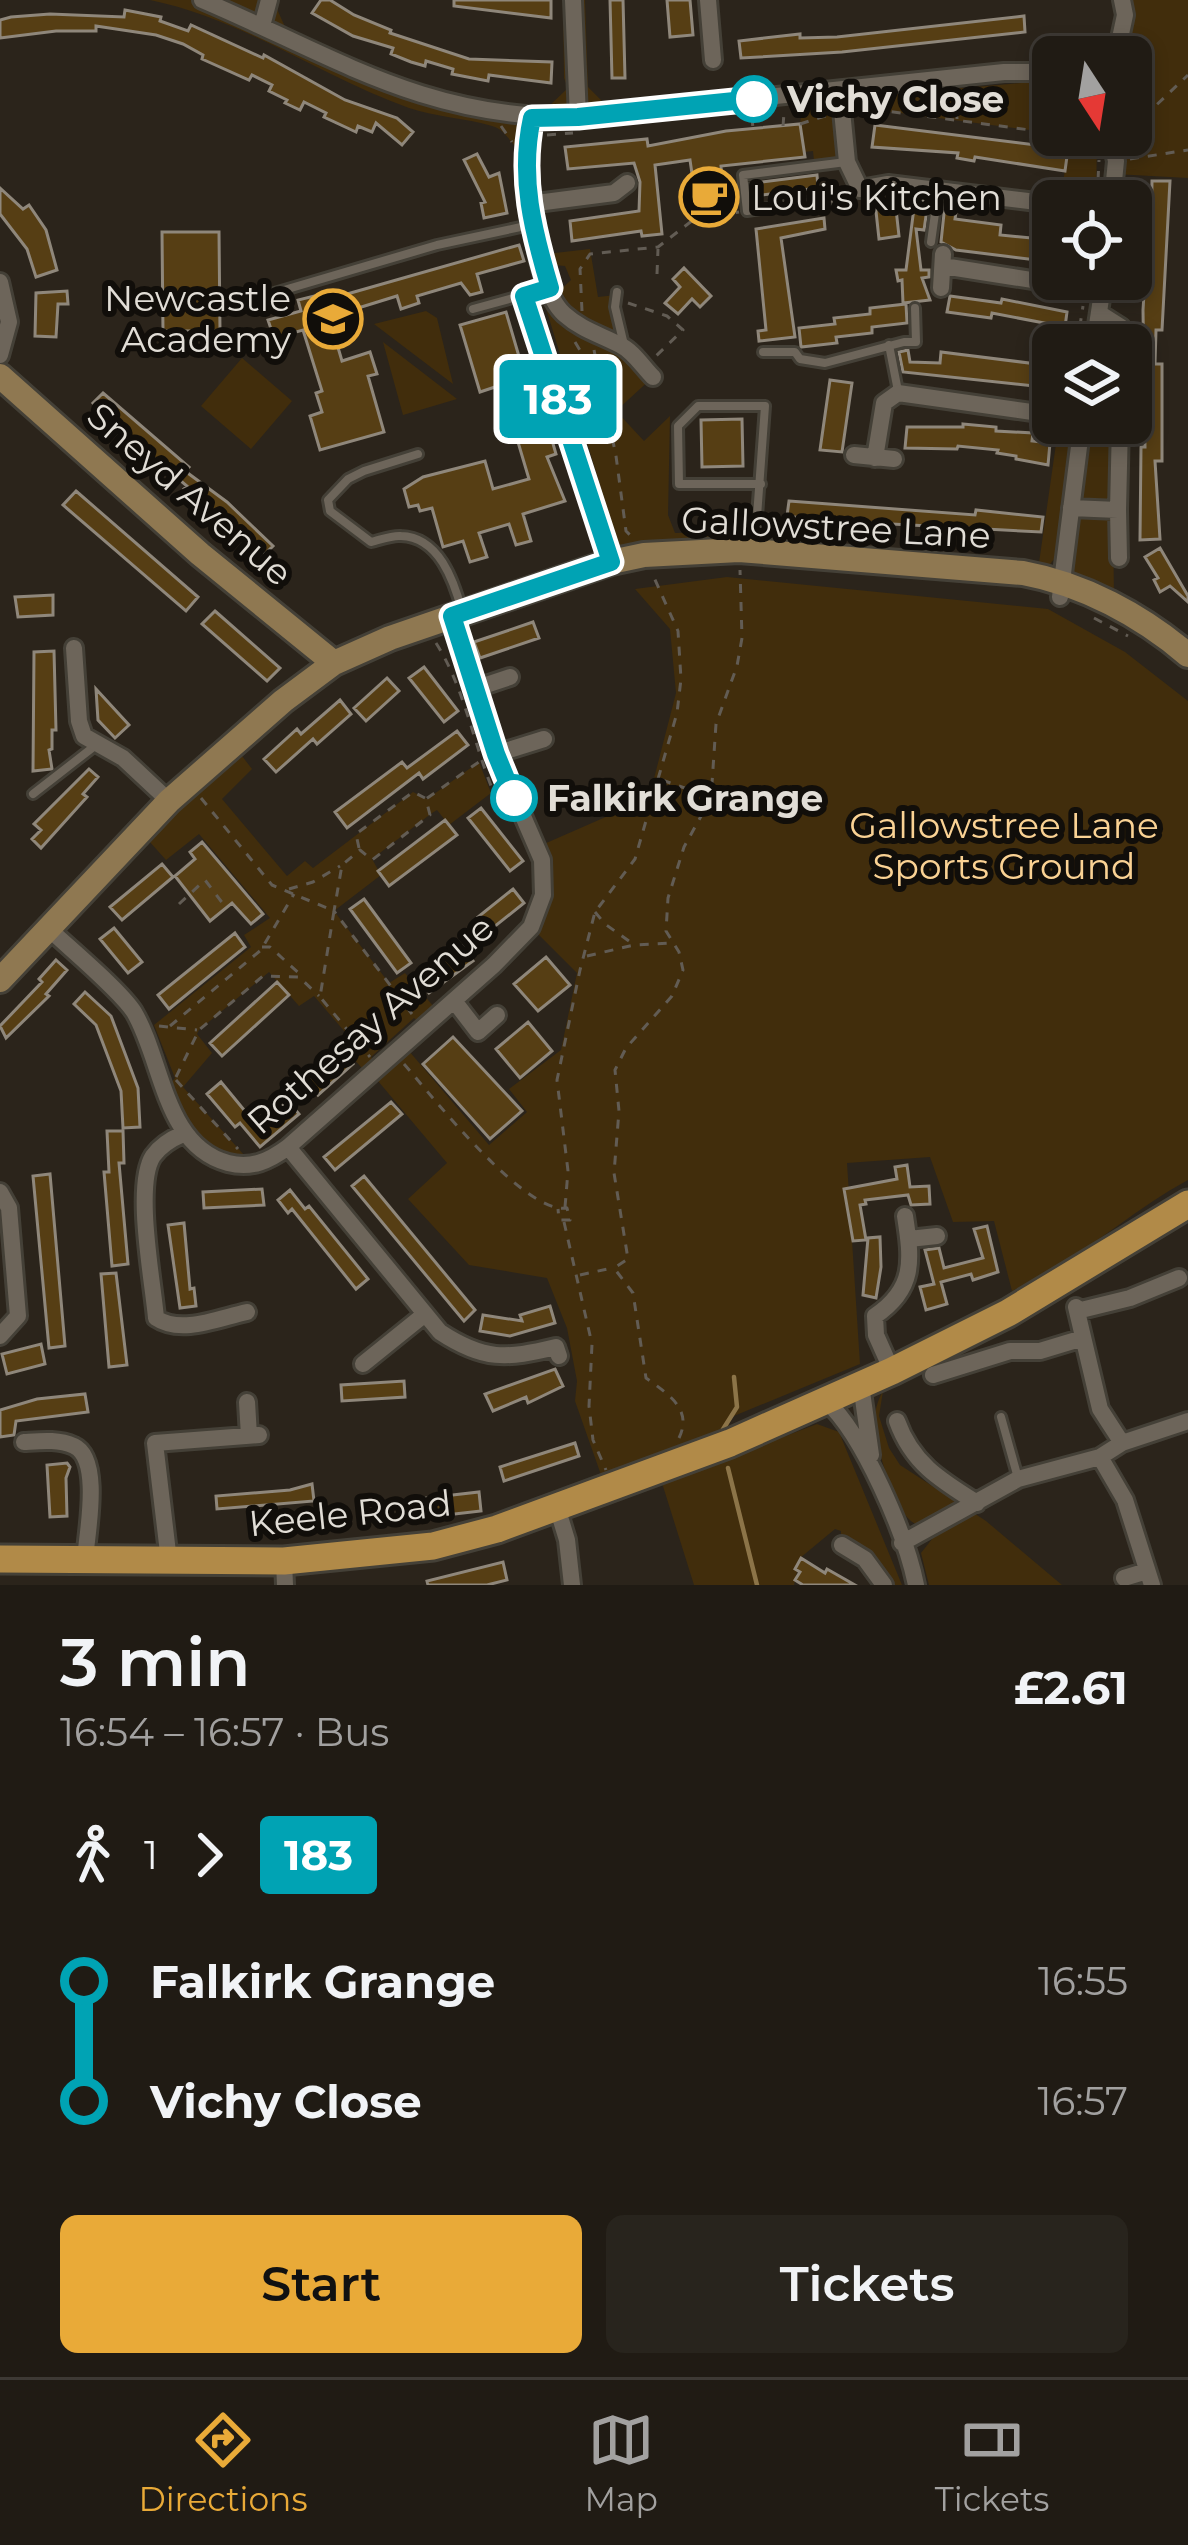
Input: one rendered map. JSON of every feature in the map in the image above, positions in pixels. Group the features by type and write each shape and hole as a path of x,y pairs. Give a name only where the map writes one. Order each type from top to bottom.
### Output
{"main road":[{"name":"Keele Road","path":"0,1559 85,1559 122,1570 169,1561 213,1573 285,1573 433,1546 497,1529 730,1443 892,1371 1178,1218"}],"street":[{"path":"202,0 386,85 436,102 532,118 1032,72"},
{"path":"262,26 269,0"},
{"path":"573,0 578,117"},
{"path":"708,0 713,60"},
{"path":"1120,36 1122,0"},
{"path":"710,21 733,20"},
{"path":"840,90 848,162 860,189 888,184 1032,197"},
{"path":"532,118 527,153 531,225 554,280 554,304 583,335 625,346 648,372"},
{"path":"1106,180 1107,156"},
{"path":"529,204 620,193"},
{"path":"941,288 939,254 1032,276"},
{"path":"0,282 9,322 0,355"},
{"path":"1098,324 1101,300"},
{"path":"1100,313 1116,324"},
{"name":"Sneyd Avenue","path":"0,376 200,554 334,663"},
{"path":"854,454 884,459 884,403 898,393 1032,412"},
{"path":"1062,588 1079,444"},
{"path":"1119,558 1120,444"},
{"path":"1071,508 1118,509"},
{"name":"Gallowstree Lane","path":"0,980 179,792 334,663 457,614 611,562 695,543 751,564 998,570 1119,608 1188,655"},
{"name":"Rothesay Avenue","path":"183,1134 208,1158 253,1165 268,1161 455,1002 531,927 543,895 542,860 495,752 457,614"},
{"path":"74,648 83,736 179,792"},
{"path":"474,689 510,677"},
{"path":"495,752 544,739"},
{"path":"47,927 134,1012 170,1084 183,1134 167,1141 151,1159 145,1184 156,1318 167,1326 185,1326 247,1312"},
{"path":"455,1002 478,1032 497,1015"},
{"path":"288,1147 440,1332 489,1356 558,1352"},
{"path":"0,1192 9,1208 18,1316 0,1336"},
{"path":"892,1371 876,1335 875,1316 897,1301 905,1284 909,1239 904,1216"},
{"path":"909,1239 937,1236"},
{"path":"1122,1443 1100,1409 1076,1309 1130,1298 1179,1278"},
{"path":"363,1364 424,1314"},
{"path":"933,1375 1010,1351 1040,1351 1083,1338"},
{"path":"861,1384 875,1475"},
{"path":"826,1400 852,1431 875,1475 916,1585"},
{"path":"169,1561 154,1443 254,1435 247,1402"},
{"path":"902,1543 1018,1479 1100,1457 1122,1443 1188,1421"},
{"path":"895,1431 926,1470 977,1503"},
{"path":"24,1442 54,1441 78,1447 86,1456 91,1488 85,1559"},
{"path":"1100,1457 1125,1500 1149,1578 1124,1578"},
{"path":"557,1507 572,1585"},
{"path":"842,1545 865,1559 884,1585"}],"lane":[{"path":"848,162 742,175 747,211 860,189"},
{"path":"939,190 939,254"},
{"path":"247,301 437,245 531,225"},
{"path":"473,309 524,296 554,280"},
{"path":"524,296 611,562"},
{"path":"616,297 625,346"},
{"path":"763,352 795,352 800,359 825,363 916,342 916,308"},
{"path":"889,345 898,393"},
{"path":"751,564 761,484 765,406 698,406 678,426 679,484 761,484"},
{"path":"418,454 348,479 328,500 330,511 370,542 401,536 427,546 443,561 457,614"},
{"path":"33,794 96,745"},
{"path":"1001,1417 1018,1479"}],"path":[{"path":"1152,109 1188,75"},
{"path":"954,88 957,121"},
{"path":"863,97 855,107 1032,130"},
{"path":"783,126 784,111"},
{"path":"800,124 841,111"},
{"path":"501,114 501,130 520,152 527,153"},
{"path":"751,115 753,129"},
{"path":"1106,180 1108,159 1188,150"},
{"path":"606,1470 593,1440 589,1406 592,1344 564,1222 557,1218 568,1171 557,1080 596,912 635,859 661,779 681,679 678,631 644,555 626,530 602,387 583,335 580,269 590,254 658,247 692,220 697,208"},
{"path":"692,220 747,211"},
{"path":"657,274 658,247"},
{"path":"616,297 651,309 683,330 648,372"},
{"path":"583,335 602,387"},
{"path":"577,1276 614,1268 628,1259 614,1173 619,1112 615,1070 626,1048 672,996 683,970 666,931 668,898 684,848 711,798 716,724 737,666 751,564"},
{"path":"1095,618 1131,638"},
{"path":"427,799 495,752"},
{"path":"661,779 711,798"},
{"path":"179,792 272,885 334,911 424,1028"},
{"path":"413,792 427,799 430,815 371,860 360,850 356,834 413,792"},
{"path":"286,890 313,882 360,850"},
{"path":"320,997 342,865"},
{"path":"179,904 205,880 227,909"},
{"path":"170,1026 262,947 294,893"},
{"path":"596,912 634,944"},
{"path":"585,957 634,944 673,943"},
{"path":"262,947 270,947 308,981 379,1066"},
{"path":"253,1165 170,1084 199,1030 263,976 282,974 308,981"},
{"path":"140,1028 199,1030"},
{"path":"395,1053 518,1188 572,1216 564,1222"},
{"path":"614,1268 632,1293 646,1378 670,1395 682,1411 685,1426 668,1448"}],"green space":[{"path":"150,0 279,0 277,9 285,27 402,79 439,91 548,107 568,88 563,0 585,0 588,87 603,102 604,115 532,118 527,153 497,128 409,108 217,20"},
{"path":"1122,0 1188,0 1188,178 1115,174 1113,156 1152,156 1152,36 1118,36"},
{"path":"1032,82 1032,130 855,107 863,97"},
{"path":"828,99 835,106 842,157 814,161 813,151 804,152 803,101"},
{"path":"1067,156 1097,156 1096,180 1063,180"},
{"path":"590,249 598,297 616,295 624,342 561,306 557,293 571,280 565,266 555,265 546,254"},
{"path":"541,292 625,346 653,377 616,411 644,441 670,416 668,515 675,533 755,531 755,552 623,560"},
{"path":"426,311 437,318 453,384 374,324"},
{"path":"383,342 457,399 403,415"},
{"path":"242,358 292,401 251,449 201,406"},
{"path":"1056,444 1073,444 1057,555 1048,567 1038,570"},
{"path":"1089,444 1114,444 1113,504 1082,502"},
{"path":"1081,514 1113,516 1114,600 1074,579"},
{"name":"Gallowstree Lane Sports Ground","path":"727,577 1048,609 1125,652 1188,701 1188,1180 1058,1267 1012,1291 994,1221 953,1222 930,1157 847,1163 860,1364 729,1418 730,1443 606,1489 575,1401 577,1381 567,1328 547,1278 469,1265 408,1199 447,1163 378,1081 409,1051 489,1145 527,1112 509,1089 561,1050 577,973 538,934 552,890 544,844 649,798 676,693 670,629 635,589"},
{"path":"222,756 242,756 252,769 222,799 287,876 305,861 313,868 413,792 427,799 479,762 491,793 449,825 437,810 432,813 372,859 381,875 334,911 389,983 405,973 440,1014 424,1027 414,1018 371,1057 379,1066 368,1075 338,1041 345,1032 314,996 299,1006 269,972 199,1030 197,1034 212,1053 183,1087 253,1165 208,1158 166,1089 175,1078 154,1025 251,947 244,935 270,918 199,834 166,860 140,831"},
{"path":"883,1391 879,1416 900,1465 986,1521 1062,1585 929,1585 921,1553 936,1534 929,1519 916,1524 908,1518 887,1477 875,1418"},
{"path":"817,1424 839,1432 902,1585 887,1585 835,1529 800,1558 794,1585 694,1585 662,1483"}],"building":[{"path":"321,0 330,0 390,33 469,59 552,62 551,83 489,75 488,81 452,74 453,69 426,61 425,66 411,62 391,54 393,48 353,36 312,13"},
{"path":"454,0 551,0 551,18 454,6"},
{"path":"610,0 623,0 625,78 612,78"},
{"path":"667,0 690,0 693,35 670,37"},
{"path":"125,10 161,17 160,21 188,31 191,25 264,55 345,100 397,118 413,132 402,145 376,123 372,132 358,126 356,132 304,102 300,110 285,103 269,91 272,85 252,75 249,80 202,59 203,55 183,44 156,35 96,26 96,31 0,38 0,20 11,17 124,17"},
{"path":"1024,16 1025,32 741,58 739,41 800,34 800,38 837,37"},
{"path":"800,124 805,157 721,166 724,212 697,208 690,160 655,165 662,234 642,236 641,231 572,241 570,221 639,211 640,182 634,163 568,169 565,147 647,139 648,146 726,131"},
{"path":"875,125 1032,145 1032,156 1067,156 1065,171 975,157 974,161 957,158 958,153 872,147"},
{"path":"477,154 489,177 499,173 507,213 484,218 481,203 485,202 464,160"},
{"path":"817,175 818,188 755,196 754,183"},
{"path":"1152,181 1170,181 1162,330 1156,330 1155,364 1162,364 1162,461 1155,461 1160,539 1140,540 1141,447 1152,444 1152,324 1143,324 1144,300 1152,300"},
{"path":"0,188 23,209 29,205 46,230 57,270 36,277 27,249 0,214"},
{"path":"895,200 899,236 879,239 875,202"},
{"path":"915,200 928,202 924,230 916,229 921,270 929,270 929,277 922,278 930,300 903,303 902,280 898,281 896,270 906,270"},
{"path":"945,204 957,205 955,219 1001,225 1000,235 1032,238 1032,259 956,250 941,242"},
{"path":"824,218 825,229 781,238 795,337 759,341 758,331 766,330 756,229"},
{"path":"162,232 219,232 220,331 163,331"},
{"path":"519,245 524,261 477,274 482,292 470,295 461,283 417,296 419,303 401,309 397,296 329,317 342,361 370,352 377,374 368,376 384,432 320,450 310,416 322,412 316,393 322,391 303,330 274,338 268,320 301,311 298,300 318,295 319,302"},
{"path":"684,268 711,296 700,307 692,299 678,314 665,303 680,287 673,279"},
{"path":"67,291 68,304 58,304 56,337 35,336 36,293"},
{"path":"950,296 1001,303 1002,299 1067,312 1065,324 1049,324 992,313 991,318 947,312"},
{"path":"906,304 907,323 836,337 837,343 801,347 799,328 835,324 834,318 870,314 870,308"},
{"path":"506,312 525,377 533,375 556,454 547,457 565,501 523,514 531,541 516,545 509,524 479,533 487,557 470,562 463,541 443,547 432,508 409,507 404,489 423,477 485,461 493,489 529,479 501,385 480,392 460,325"},
{"path":"908,350 910,362 940,363 941,352 1032,363 1032,386 903,372 899,352"},
{"path":"830,380 852,383 842,452 820,450"},
{"path":"103,393 273,546 265,554 121,435 124,432 93,403"},
{"path":"742,419 743,466 702,467 701,420"},
{"path":"907,427 1032,433 1032,444 1050,444 1048,465 998,450 905,448"},
{"path":"76,491 198,597 186,611 63,505"},
{"path":"789,501 1043,517 1041,532 817,520 787,516"},
{"path":"1160,548 1188,602 1170,586 1160,592 1154,580 1158,578 1145,557"},
{"path":"53,595 53,615 18,617 15,597"},
{"path":"215,611 280,668 267,681 202,624"},
{"path":"533,622 539,638 480,658 474,642"},
{"path":"54,651 52,769 33,771 34,652"},
{"path":"424,667 458,711 444,722 409,678"},
{"path":"387,678 399,691 366,721 354,708"},
{"path":"96,689 129,725 115,738 98,720"},
{"path":"340,700 351,714 276,772 264,759"},
{"path":"457,731 468,745 423,779 419,773 347,828 335,812 402,762 407,768"},
{"path":"89,769 98,777 83,794 87,797 41,848 32,839 41,830 34,824"},
{"path":"481,808 523,861 510,871 468,818"},
{"path":"445,820 457,835 389,886 378,871"},
{"path":"202,842 263,914 251,924 232,903 210,921 175,876 195,859 190,852"},
{"path":"162,864 173,877 122,920 110,907"},
{"path":"513,889 524,903 489,931 478,917"},
{"path":"364,899 411,963 397,973 350,909"},
{"path":"114,928 142,962 128,973 100,939"},
{"path":"235,933 245,947 169,1009 158,995"},
{"path":"462,946 473,961 429,993 418,979"},
{"path":"546,957 570,985 538,1011 514,984"},
{"path":"56,960 67,970 46,994 49,996 6,1038 0,1026"},
{"path":"277,982 289,995 222,1056 210,1043"},
{"path":"85,992 111,1016 138,1088 140,1127 123,1128 121,1091 96,1025 74,1004"},
{"path":"528,1022 552,1051 520,1078 496,1049"},
{"path":"453,1037 522,1111 490,1139 423,1064"},
{"path":"341,1051 353,1064 318,1095 306,1081"},
{"path":"221,1082 249,1116 253,1112 262,1123 288,1101 299,1114 260,1147 207,1094"},
{"path":"391,1102 402,1114 335,1170 324,1157"},
{"path":"107,1131 123,1131 124,1163 119,1163 128,1264 112,1266 104,1172 109,1172"},
{"path":"907,1165 910,1187 929,1186 930,1204 911,1205 908,1195 865,1200 860,1205 866,1240 853,1241 844,1189 897,1179 895,1167"},
{"path":"50,1174 65,1346 49,1348 33,1176"},
{"path":"364,1176 475,1310 464,1321 352,1186"},
{"path":"262,1189 264,1205 204,1208 203,1192"},
{"path":"290,1190 305,1209 309,1206 368,1279 356,1289 292,1209 288,1213 278,1200"},
{"path":"184,1223 196,1306 180,1308 168,1225"},
{"path":"987,1226 998,1272 941,1282 947,1304 926,1310 920,1287 934,1284 925,1250 939,1248 944,1268 983,1258 974,1229"},
{"path":"880,1237 876,1298 863,1295 868,1238"},
{"path":"116,1273 127,1365 109,1367 101,1274"},
{"path":"550,1306 555,1323 510,1336 480,1331 483,1315 522,1321 520,1315"},
{"path":"41,1344 45,1364 7,1374 2,1354"},
{"path":"555,1369 563,1386 528,1403 526,1397 493,1411 485,1394"},
{"path":"404,1381 405,1397 342,1401 341,1385"},
{"path":"85,1394 88,1412 16,1421 14,1435 0,1437 0,1410 37,1399"},
{"path":"575,1443 579,1456 504,1481 500,1467"},
{"path":"67,1463 67,1516 50,1517 47,1465"},
{"path":"312,1484 314,1501 217,1509 216,1496"},
{"path":"479,1492 481,1511 428,1517 426,1498"},
{"path":"801,1558 855,1585 803,1585 795,1580"},
{"path":"503,1562 507,1580 487,1585 428,1585 427,1581"}],"waterway":[{"path":"720,1434 737,1407 734,1377"},
{"path":"728,1468 757,1585"}],"bus line":[{"name":"183","path":"514,798 452,616 611,562 524,296 550,288 531,225 526,167 532,118 754,99"}],"place":[{"name":"Vichy Close","path":"754,99"},
{"name":"Loui's Kitchen","path":"709,197"},
{"name":"Newcastle Academy","path":"333,319"},
{"name":"Falkirk Grange","path":"514,798"}]}
